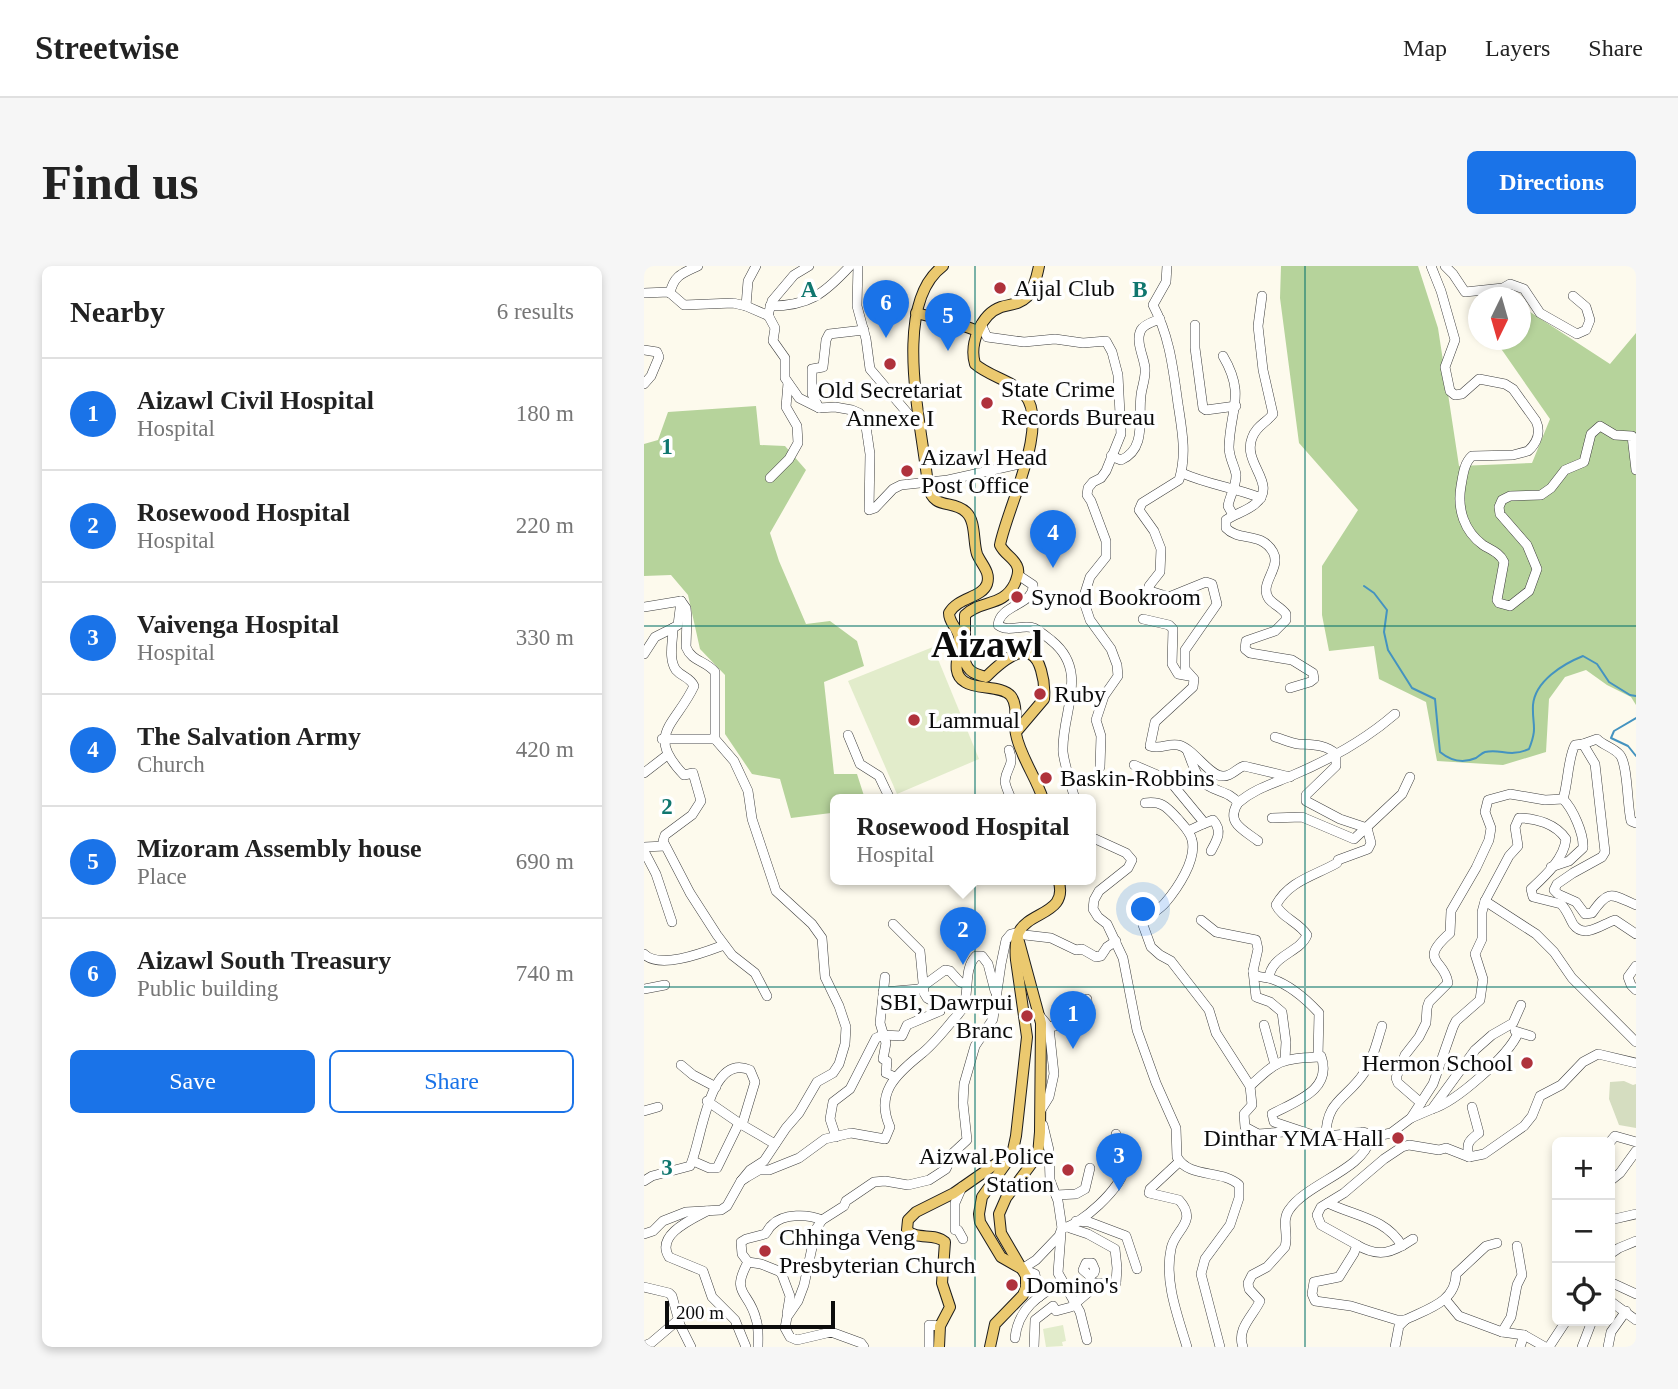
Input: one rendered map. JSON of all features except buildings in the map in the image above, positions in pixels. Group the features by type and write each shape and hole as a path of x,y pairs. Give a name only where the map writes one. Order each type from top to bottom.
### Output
{"main road":[{"path":"943,266 925,288 916,313 913,359 928,483 931,495 936,500 968,514 977,553 988,580 984,589 958,602 949,613 959,637 958,675 965,682 1004,692 1011,697 1015,708 1015,732 1041,794"},
{"path":"958,663 965,645 965,615 1006,596 1018,575 1017,566 1000,545 1032,436 1032,408 1019,389 975,364 973,355 980,328 995,310 1016,304 1027,297 1039,266"},
{"path":"916,313 980,328"},
{"path":"958,663 965,661 974,674 986,677 1005,659 1030,653 1036,657 1044,682 1044,698 1015,732"},
{"path":"990,1347 995,1324 1025,1291 1027,1282 1022,1269 1007,1256 980,1222 979,1208 982,1197 1012,1153 1017,1132 1027,1037 1015,949 1019,935 1056,902 1061,890 1060,885"},
{"path":"1007,1256 999,1214 1006,1198 1038,1155 1041,1113 1040,1016 1019,935"},
{"path":"939,1347 940,1326 950,1307 943,1289 945,1242 940,1238 912,1235 906,1225 910,1216 962,1187 1012,1153"}],"street":[{"path":"670,293 676,277 698,266"},
{"path":"746,306 748,281 756,266"},
{"path":"809,266 796,271 779,291 769,311 775,328 773,341 785,358 785,378 801,400 819,408 852,410 865,420 870,454 869,510 875,508 897,487 1024,463"},
{"path":"644,293 670,293 684,305 720,303 769,311 817,297 850,266"},
{"path":"858,266 857,306 870,369 922,430"},
{"path":"1167,266 1166,282 1153,305 1173,362 1184,449 1182,473 1180,480 1142,503 1139,510 1154,531 1161,549 1160,572 1149,586 1150,591 1169,597 1206,582 1212,583 1215,591 1217,604 1185,650 1183,659 1189,676"},
{"path":"1431,266 1455,340 1445,367 1450,391 1462,394 1482,379 1508,385 1536,421 1538,428 1537,436 1528,450 1513,455 1472,456 1467,461 1463,474 1459,500 1466,526 1479,541 1503,559 1497,600 1499,603 1510,606 1527,594 1537,569 1527,545 1500,514 1502,500 1510,496 1541,495 1548,491 1565,470 1584,462 1590,437 1597,427 1615,435 1632,436 1636,470"},
{"path":"1445,266 1465,292 1503,288 1510,284 1518,286 1529,295 1540,313 1577,334 1586,330 1590,320 1586,307 1573,296"},
{"path":"1262,296 1258,326 1263,370 1273,414 1261,423 1249,447 1250,458 1262,478 1264,489 1261,498 1253,506 1226,520 1226,527 1230,532 1258,538 1273,553 1275,568 1266,590 1269,598 1286,614 1286,620 1283,626 1275,631 1247,641 1245,649 1250,653 1292,660 1314,673 1314,679 1310,682 1290,688"},
{"path":"1111,456 1121,460 1131,456 1138,440 1141,394 1146,372 1140,348 1140,334 1144,326 1160,319"},
{"path":"1195,325 1195,348 1203,408 1206,410 1236,405"},
{"path":"980,328 987,337 1000,341 1108,341 1118,375 1121,434 1106,471 1088,488 1087,495 1106,541 1106,557 1090,577 1083,598 1090,620 1111,649 1118,676 1104,696 1096,720 1101,736 1100,767"},
{"path":"819,408 812,394 812,369 822,367 829,334 864,330"},
{"path":"644,351 657,352 659,357 651,376 644,384"},
{"path":"1223,356 1233,374 1236,405 1229,443 1236,476 1228,506 1233,515"},
{"path":"770,478 789,459 798,443 797,426 786,407 788,383"},
{"path":"1182,473 1201,482 1225,488 1234,487 1261,498"},
{"path":"1018,575 1034,585 1034,590 1031,595 1001,615 998,625 1002,628 1026,627 1037,630 1055,644 1070,670 1073,687 1064,727 1063,754 1074,794"},
{"path":"644,607 681,601"},
{"path":"644,654 655,637 678,625 681,601"},
{"path":"644,1234 674,1216 692,1211 721,1210 727,1206 741,1181 750,1170 764,1161 799,1113 813,1087 833,1073 839,1065 846,1027 825,977 822,938 812,924 776,891 752,819 748,791 734,761 715,739 715,672 688,653 686,608 681,601"},
{"path":"1143,618 1169,625 1173,629 1171,656 1174,670 1194,679 1194,687 1155,722 1150,742 1153,748 1176,744 1186,748 1217,775 1225,776 1244,766 1290,777"},
{"path":"673,628 672,662 677,671 690,679 694,686 667,725 662,739 666,756 684,775 693,773 701,801 685,822 665,835 665,846 690,893 724,945 755,973 767,996"},
{"path":"1258,841 1232,819 1238,803 1251,793 1290,777 1364,739 1395,714"},
{"path":"848,735 860,764 877,774 887,794"},
{"path":"1275,737 1297,744 1324,747 1336,754"},
{"path":"662,739 715,739"},
{"path":"1563,799 1569,778 1572,750 1575,745 1597,739 1601,744 1612,747 1623,758 1626,768 1627,803 1631,821 1636,823"},
{"path":"1583,744 1595,764 1605,852 1604,856 1562,881 1554,890 1576,902 1586,915 1594,911 1602,898 1609,896 1636,905"},
{"path":"1186,748 1199,779 1211,788 1234,797 1238,803"},
{"path":"1009,750 1012,762 1005,784 1009,794"},
{"path":"1336,754 1336,766 1306,794 1306,802 1340,819 1367,828"},
{"path":"644,774 666,756"},
{"path":"1134,765 1168,780 1203,824"},
{"path":"1272,818 1302,817 1354,839 1402,794 1410,777"},
{"path":"1420,1103 1396,1078 1405,1055 1426,1023 1429,1002 1448,983 1447,976 1436,961 1435,952 1439,943 1450,933 1451,911 1489,840 1492,828 1485,812 1488,800 1510,794 1545,800 1563,799"},
{"path":"1551,867 1569,861 1583,848 1570,809 1563,799"},
{"path":"1145,803 1165,805 1188,831 1192,841 1186,869 1164,904 1146,918 1143,925 1151,947 1171,961 1209,1010 1216,1033 1251,1086 1252,1105 1244,1115 1246,1129 1258,1134 1272,1135 1300,1131"},
{"path":"1411,1118 1437,1075 1453,1027 1480,1000 1483,979 1475,954 1482,939 1481,920 1485,901 1509,856 1518,846 1515,827 1519,818 1549,824 1564,836 1564,848 1531,889 1533,897 1561,904 1577,928 1589,932 1615,920 1636,934"},
{"path":"1188,831 1213,820 1219,830 1218,839 1211,851"},
{"path":"1269,978 1270,969 1276,962 1303,943 1307,935 1300,926 1278,911 1276,905 1281,896 1287,888 1337,863 1338,860 1368,849 1370,840 1367,828"},
{"path":"1096,839 1126,853 1132,860 1128,868 1099,891 1093,903 1094,913 1107,924 1127,973 1137,1031 1176,1128 1179,1162 1188,1168 1231,1179 1239,1185 1233,1218 1226,1233 1205,1259 1201,1274 1220,1347"},
{"path":"665,846 644,849 656,874 672,922"},
{"path":"1485,901 1536,934 1554,952 1572,978 1636,1042"},
{"path":"1201,920 1216,932 1256,940 1258,949 1253,971 1255,997 1270,1002 1282,1012 1285,1059"},
{"path":"836,1137 830,1119 833,1102 850,1089 873,1042 883,1035 902,1036 907,1025 940,1011 939,1004 927,998 923,986 920,951 893,924"},
{"path":"787,1317 798,1301 804,1285 813,1236 822,1220 874,1182 908,1185 922,1183 946,1169 953,1153 967,1140 964,1084 975,1046 993,1019 1006,940 1010,934 1051,938 1096,957 1101,956 1107,947 1116,941"},
{"path":"644,954 651,960 663,960 699,954 724,945"},
{"path":"741,1181 759,1170 769,1170 799,1158 825,1139 851,1133 885,1139 890,1127 884,1104 895,1077 945,1031 962,1009 974,957 982,956 988,964 996,996"},
{"path":"1636,966 1628,977 1636,990"},
{"path":"883,992 923,986 946,970 966,984"},
{"path":"1253,971 1255,975 1269,978 1298,994 1319,1013 1318,1057"},
{"path":"885,977 880,1023 886,1043 883,1059 887,1061 886,1073 895,1077"},
{"path":"644,989 665,985"},
{"path":"1049,1027 1086,1021 1087,999"},
{"path":"1432,1109 1475,1050 1492,1035 1513,1023 1521,1005"},
{"path":"1040,1016 1049,1027 1054,1074 1053,1086 1041,1113 1049,1150 1050,1180 1067,1227 1058,1273 1080,1312 1087,1339"},
{"path":"1264,1025 1275,1065"},
{"path":"1326,1136 1329,1113 1336,1101 1363,1075 1382,1026"},
{"path":"1507,1027 1531,1036"},
{"path":"1242,1347 1240,1341 1244,1326 1260,1301 1249,1289 1248,1283 1252,1275 1267,1267 1285,1247 1285,1216 1288,1211 1310,1190 1360,1156 1368,1147 1370,1139 1391,1133 1411,1118 1443,1105 1485,1072 1513,1044 1518,1033"},
{"path":"1413,1239 1383,1254 1375,1253 1328,1230 1319,1223 1317,1215 1321,1207 1344,1193 1402,1147 1409,1145 1439,1150 1446,1148 1469,1157 1483,1154 1524,1126 1532,1116 1540,1096 1561,1085 1583,1062 1594,1055 1602,1053 1636,1063"},
{"path":"1251,1086 1285,1059 1321,1056 1324,1074 1317,1086 1309,1095 1272,1114 1274,1122 1319,1137 1363,1132 1377,1136"},
{"path":"681,1065 716,1087"},
{"path":"644,1181 652,1176 690,1166 707,1101 732,1068 737,1066 750,1070 754,1076 754,1088 740,1124 717,1168 709,1168 693,1161"},
{"path":"707,1101 775,1144"},
{"path":"644,1111 658,1107"},
{"path":"1469,1157 1466,1146 1468,1141 1479,1133 1472,1107"},
{"path":"1022,1269 1031,1265 1067,1227 1108,1197 1124,1169 1116,1134"},
{"path":"1614,1137 1620,1136 1636,1142"},
{"path":"1615,1177 1636,1151"},
{"path":"1179,1162 1149,1193 1179,1200 1186,1212 1186,1223 1171,1248 1170,1274 1187,1347"},
{"path":"1056,1195 1076,1194 1085,1189 1090,1168"},
{"path":"962,1187 955,1203 955,1230 958,1230 963,1238"},
{"path":"1328,1203 1370,1219 1391,1231 1402,1246"},
{"path":"709,1211 690,1220 671,1235 666,1243 667,1254 703,1270 712,1297 735,1320 746,1347"},
{"path":"1615,1218 1634,1212"},
{"path":"822,1220 807,1215 785,1218 773,1223 762,1236 746,1238 741,1242 740,1248 748,1262 781,1272 790,1296 786,1332 794,1339 831,1332 862,1343 864,1347"},
{"path":"1067,1227 1089,1222 1126,1236 1137,1269"},
{"path":"1035,1320 1053,1306 1059,1311 1074,1303 1091,1290 1091,1279 1116,1283 1115,1250 1088,1234 1067,1227"},
{"path":"1615,1251 1636,1241"},
{"path":"1395,1347 1399,1326 1405,1320 1445,1299 1455,1289 1456,1273 1486,1246 1497,1243"},
{"path":"1357,1245 1339,1277 1314,1282 1312,1294 1315,1301 1352,1306 1396,1320 1405,1320"},
{"path":"1502,1332 1511,1317 1517,1285 1522,1275 1517,1247"},
{"path":"748,1262 740,1277 740,1286 756,1318 758,1347"},
{"path":"1022,1269 1035,1275 1039,1297"},
{"path":"1015,1338 1022,1311 1063,1282"},
{"path":"1615,1284 1636,1294"},
{"path":"644,1287 669,1293 691,1347"},
{"path":"1445,1299 1459,1316 1502,1332 1524,1335 1547,1347 1562,1326"},
{"path":"1615,1304 1636,1320"},
{"path":"1022,1311 1035,1320"},
{"path":"1608,1347 1611,1332 1626,1311"},
{"path":"644,1346 678,1320"},
{"path":"1034,1347 1035,1320"},
{"path":"929,1347 929,1325 940,1326"},
{"path":"1583,1347 1590,1326"},
{"path":"1520,1347 1524,1335"}],"green space":[{"path":"1281,266 1418,266 1438,328 1459,466 1532,463 1550,419 1502,350 1531,350 1531,313 1610,364 1636,333 1636,705 1631,697 1586,670 1565,677 1549,699 1546,752 1503,765 1437,761 1426,702 1379,679 1374,646 1329,651 1322,615 1322,566 1358,510 1299,443 1280,298"},
{"path":"756,406 760,445 785,446 806,470 770,533 806,624 830,621 857,641 864,666 824,682 834,774 857,774 863,794 830,794 830,813 791,818 780,779 752,774 725,734 725,675 700,649 688,595 671,575 644,576 644,444 658,440 668,412"},
{"name":"Lammual","path":"933,647 979,759 897,794 848,681"},
{"path":"1610,1082 1636,1084 1636,1128 1619,1125 1609,1099"},
{"path":"1063,1325 1066,1341 1062,1342 1063,1346 1046,1347 1043,1329"}],"waterway":[{"path":"1364,586 1374,593 1387,610 1384,632 1388,650 1412,688 1435,699 1440,752 1448,758 1466,761 1485,752 1516,753 1529,749 1534,731 1533,705 1539,688 1551,674 1583,656 1597,664 1609,682 1636,696"},
{"path":"1636,718 1614,731 1611,738 1628,746 1636,756"}],"place":[{"name":"Aijal Club","path":"1000,288"},
{"name":"Aizawl South Treasury","path":"886,338"},
{"name":"Mizoram Assembly house","path":"948,351"},
{"name":"Old Secretariat Annexe I","path":"890,364"},
{"name":"State Crime Records Bureau","path":"987,403"},
{"name":"Aizawl Head Post Office","path":"907,471"},
{"name":"The Salvation Army","path":"1053,568"},
{"name":"Synod Bookroom","path":"1017,597"},
{"name":"Ruby","path":"1040,694"},
{"name":"Lammual","path":"914,720"},
{"name":"Baskin-Robbins","path":"1046,778"},
{"name":"Rosewood Hospital","path":"963,965"},
{"name":"SBI, Dawrpui Branc","path":"1027,1016"},
{"name":"Aizawl Civil Hospital","path":"1073,1049"},
{"name":"Hermon School","path":"1527,1063"},
{"name":"Dinthar YMA Hall","path":"1398,1138"},
{"name":"Aizwal Police Station","path":"1068,1170"},
{"name":"Vaivenga Hospital","path":"1119,1191"},
{"name":"Chhinga Veng Presbyterian Church","path":"765,1251"},
{"name":"Domino's","path":"1012,1285"}],"district":[{"name":"Aizawl","path":"987,644"}]}
